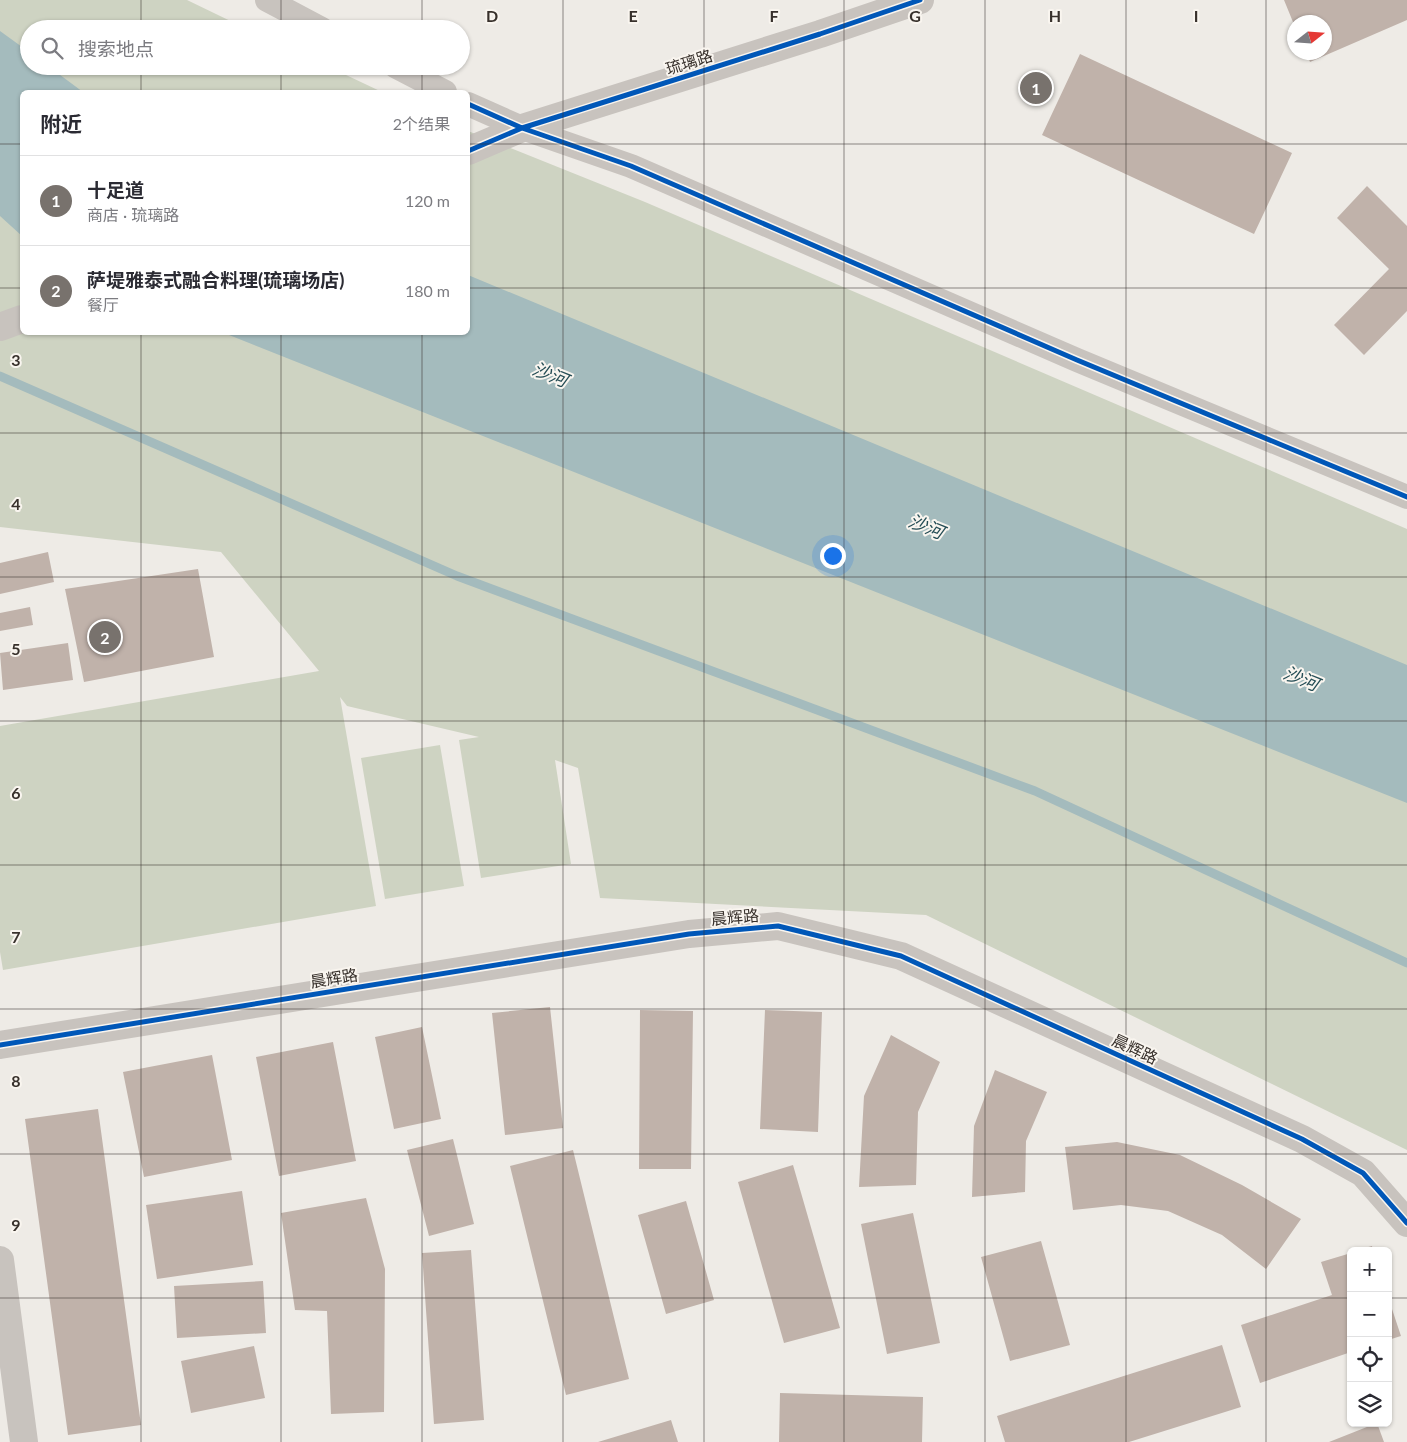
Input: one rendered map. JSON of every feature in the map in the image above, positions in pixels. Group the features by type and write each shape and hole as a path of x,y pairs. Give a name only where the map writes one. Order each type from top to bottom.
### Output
{"street":[{"path":"267,0 305,20"},
{"name":"琉璃路","path":"470,150 522,128 820,34 920,0"},
{"path":"412,75 441,90"},
{"path":"470,105 522,128 631,166 1077,360 1407,497"},
{"path":"0,327 20,320"},
{"name":"晨辉路","path":"0,1044 689,934 778,926 901,956 1302,1139 1363,1173 1407,1223"},
{"path":"0,1260 24,1442"}],"green space":[{"path":"0,0 187,0 228,20 20,20 20,75 346,75 378,90 20,90 20,335 470,335 470,132 645,202 1407,529 1407,1150 926,915 600,898 578,768 555,760 571,864 481,878 459,740 479,737 347,706 340,697 376,906 3,970 0,952 0,726 319,671 221,552 0,527"},
{"path":"440,745 464,886 385,899 361,758"}],"water":[{"path":"0,31 20,45 20,75 60,75 80,90 20,90 20,234 0,216"},
{"name":"沙河","path":"470,276 1407,665 1407,803 229,335 470,335"}],"building":[{"path":"1284,0 1407,0 1407,20 1332,52 1332,15 1290,15"},
{"path":"1080,54 1292,153 1254,234 1042,135"},
{"path":"1367,186 1407,226 1407,311 1364,355 1334,325 1389,269 1337,218"},
{"path":"48,552 54,582 0,594 0,563"},
{"path":"198,569 214,657 84,682 65,589"},
{"path":"30,607 33,625 0,631 0,613"},
{"path":"68,643 73,680 3,690 0,653"},
{"path":"550,1007 563,1128 505,1135 492,1013"},
{"path":"640,1010 693,1011 691,1169 639,1169"},
{"path":"765,1010 822,1012 818,1132 760,1129"},
{"path":"422,1027 441,1119 394,1129 375,1037"},
{"path":"891,1035 940,1062 918,1112 916,1185 859,1187 864,1096"},
{"path":"333,1042 356,1161 279,1176 256,1057"},
{"path":"212,1055 232,1160 144,1177 123,1072"},
{"path":"995,1070 1047,1092 1026,1141 1025,1192 972,1197 974,1126"},
{"path":"98,1109 141,1425 68,1435 25,1119"},
{"path":"453,1139 474,1224 429,1236 407,1150"},
{"path":"1117,1142 1180,1155 1242,1185 1301,1219 1266,1269 1222,1235 1168,1211 1121,1205 1073,1210 1065,1147"},
{"path":"573,1150 629,1379 566,1395 510,1166"},
{"path":"793,1165 840,1328 784,1343 738,1182"},
{"path":"242,1191 253,1265 157,1279 146,1205"},
{"path":"366,1198 385,1269 384,1412 331,1414 327,1311 295,1310 281,1213"},
{"path":"686,1201 714,1300 666,1314 638,1215"},
{"path":"913,1213 940,1343 887,1354 861,1224"},
{"path":"1041,1241 1070,1345 1010,1361 981,1257"},
{"path":"471,1250 484,1420 434,1424 422,1253"},
{"path":"1347,1254 1347,1353 1260,1383 1241,1325 1332,1295 1321,1262"},
{"path":"263,1281 266,1333 177,1338 174,1286"},
{"path":"1392,1309 1401,1336 1392,1339"},
{"path":"1222,1345 1241,1407 1129,1442 1005,1442 997,1416"},
{"path":"254,1346 265,1398 191,1413 181,1361"},
{"path":"780,1393 923,1397 922,1442 779,1442"},
{"path":"671,1420 678,1442 598,1442"},
{"path":"1367,1427 1378,1427 1384,1442 1329,1442"}],"waterway":[{"path":"0,376 457,576 1035,791 1407,963"}],"cycle path":[{"path":"470,150 522,128 820,34 920,0"},
{"path":"470,105 522,128 631,166 1077,360 1407,497"},
{"path":"0,1045 689,934 778,926 901,956 1302,1139 1363,1173 1407,1223"}],"place":[{"name":"十足道","path":"1036,88"},
{"name":"萨堤雅泰式融合料理(琉璃场店)","path":"105,637"}]}
